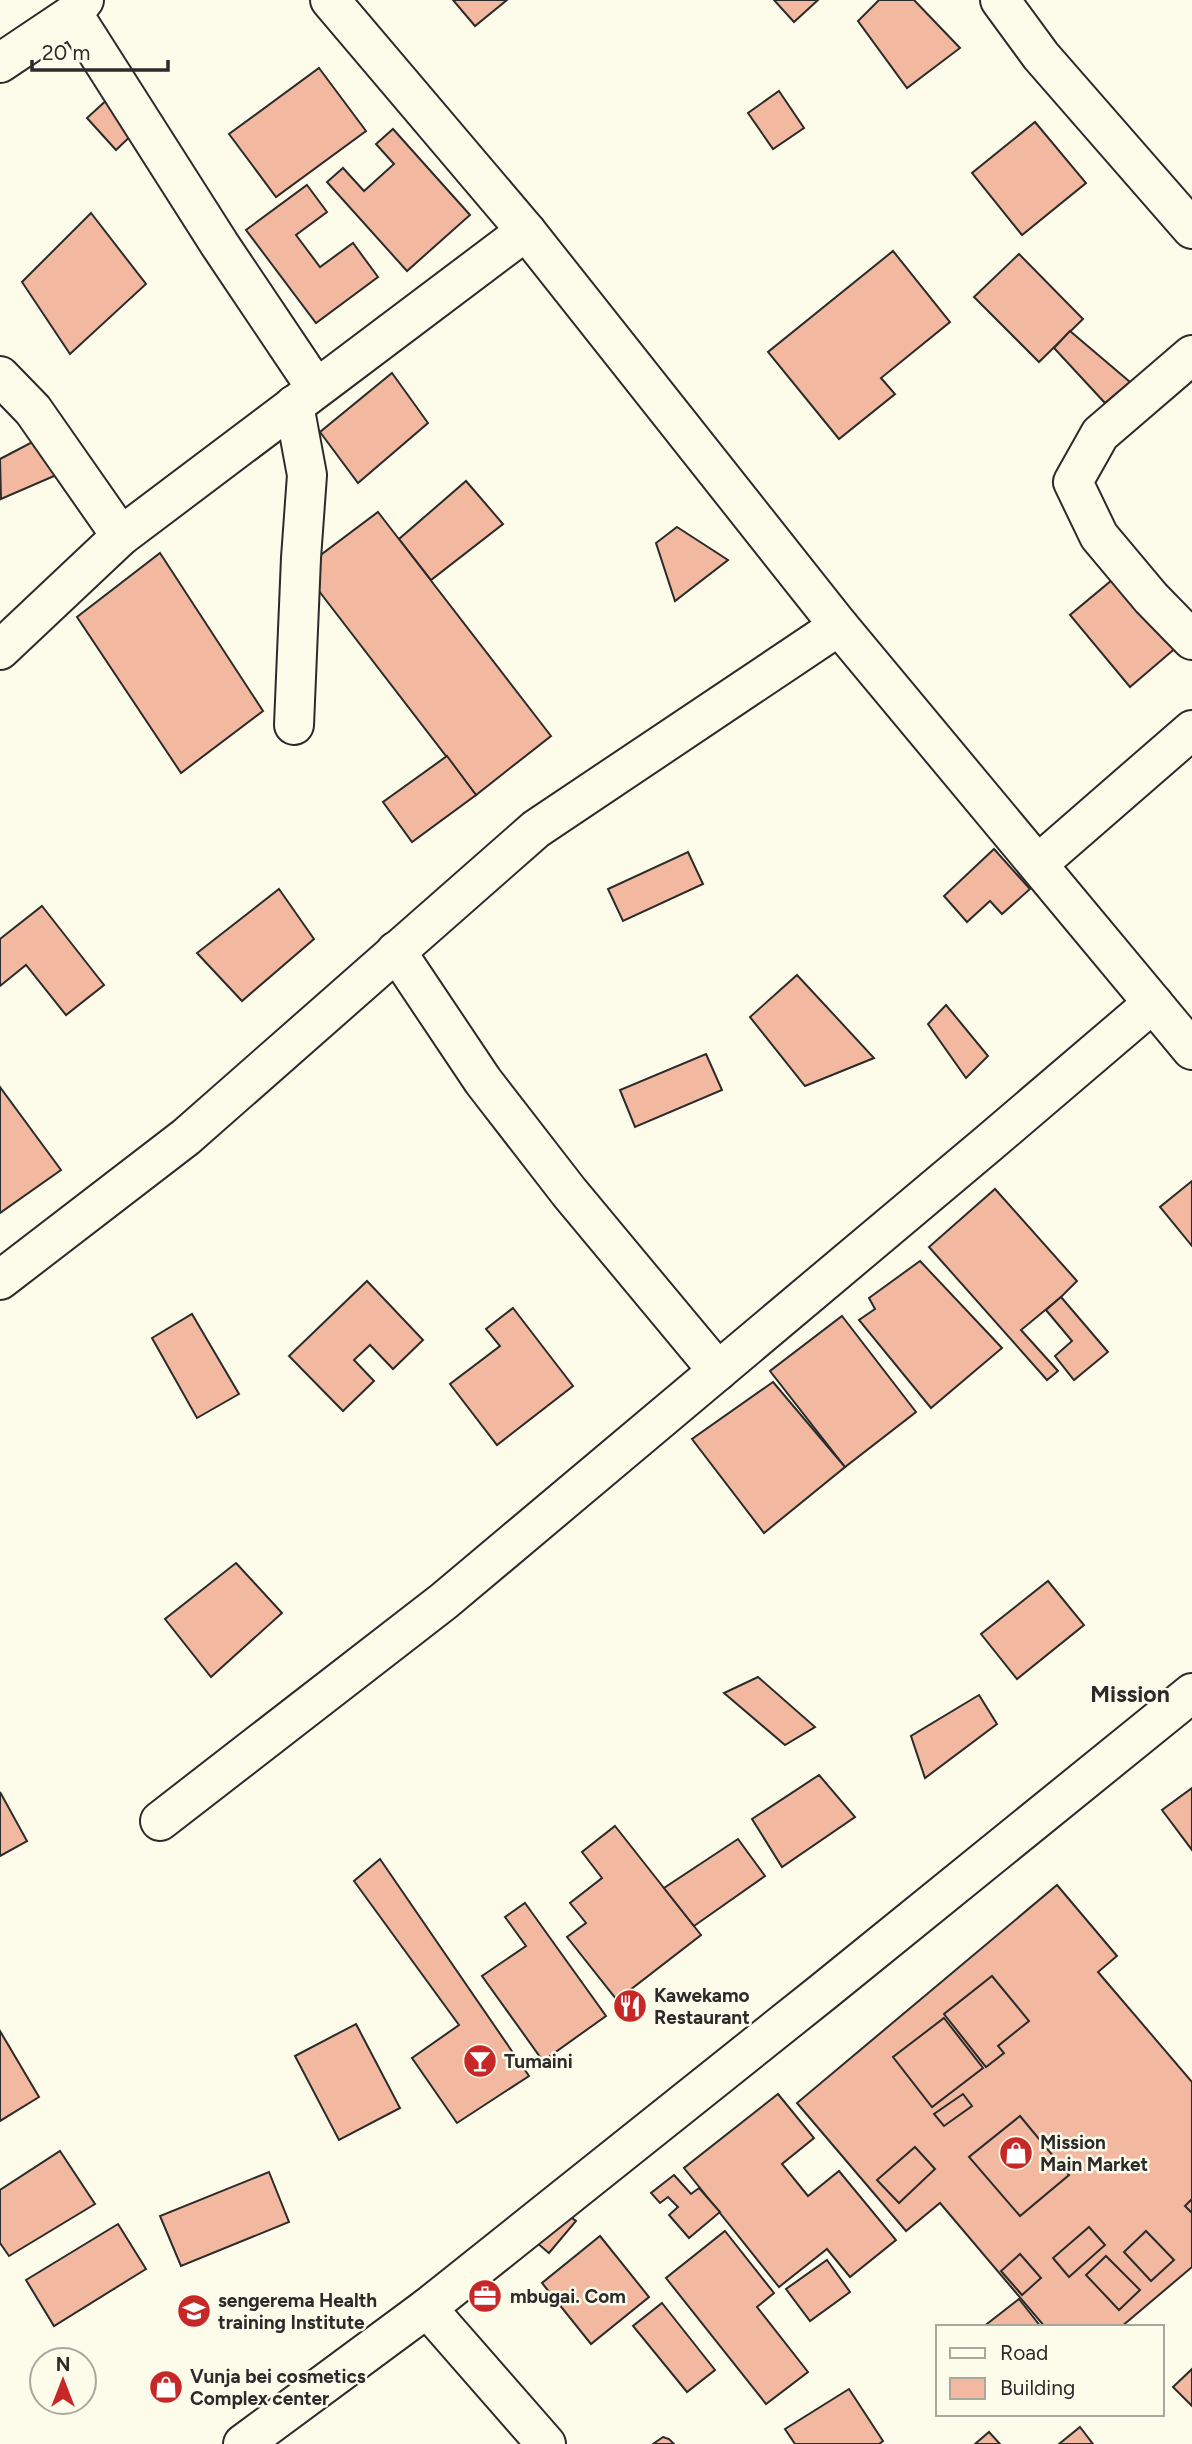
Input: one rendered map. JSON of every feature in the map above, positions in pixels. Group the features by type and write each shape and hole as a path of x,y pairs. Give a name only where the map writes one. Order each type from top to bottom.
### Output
{"street":[{"path":"330,0 526,231 839,626 1192,1050"},
{"path":"1000,0 1041,56 1192,229"},
{"path":"0,63 79,7 220,245 305,396 307,475 294,725"},
{"path":"0,650 121,536 526,231"},
{"path":"1192,355 1100,434 1073,482 1099,536 1151,598 1192,640"},
{"path":"0,376 33,410 121,536"},
{"path":"0,1280 186,1137 536,829 839,626"},
{"path":"1038,864 1192,730"},
{"path":"396,951 483,1081 569,1192 718,1371"},
{"path":"160,1821 444,1601 1153,1003"},
{"path":"243,2444 427,2308 824,1992 1192,1693"},
{"path":"427,2308 546,2444"}],"building":[{"path":"453,0 507,0 475,26"},
{"path":"774,0 818,0 794,22"},
{"path":"879,0 914,0 960,48 907,88 858,21"},
{"path":"319,68 366,131 276,197 229,134"},
{"path":"779,91 804,128 773,149 748,113"},
{"path":"110,97 138,129 116,150 87,118"},
{"path":"1035,122 1086,183 1022,235 972,173"},
{"path":"393,129 470,215 407,271 327,182 343,168 364,191 394,164 376,144"},
{"path":"307,185 327,212 296,235 320,267 353,243 378,277 316,323 246,230"},
{"path":"91,213 146,284 70,354 22,282"},
{"path":"893,251 950,322 881,378 895,394 839,439 768,352"},
{"path":"1019,254 1083,319 1039,362 974,297"},
{"path":"1070,331 1130,382 1105,403 1054,348"},
{"path":"392,373 428,423 358,483 320,432"},
{"path":"40,438 61,473 1,499 0,459"},
{"path":"466,481 503,524 431,580 399,539"},
{"path":"378,512 551,736 476,795 302,569"},
{"path":"677,527 728,560 675,601 656,543"},
{"path":"160,553 263,711 181,773 77,617"},
{"path":"1118,575 1178,646 1130,687 1070,615"},
{"path":"447,756 476,795 412,842 383,802"},
{"path":"994,849 1030,889 1002,914 990,901 967,922 944,896"},
{"path":"688,852 703,884 623,921 608,889"},
{"path":"279,889 314,939 242,1001 197,953"},
{"path":"42,906 104,985 66,1015 26,965 0,986 0,939"},
{"path":"797,975 874,1058 805,1086 750,1017"},
{"path":"946,1005 988,1056 966,1078 928,1024"},
{"path":"706,1054 722,1090 635,1127 620,1090"},
{"path":"0,1087 61,1170 0,1213"},
{"path":"1192,1181 1192,1246 1160,1207"},
{"path":"995,1189 1077,1281 1021,1330 1058,1371 1047,1380 929,1247"},
{"path":"920,1261 1002,1348 931,1408 859,1320 875,1309 869,1298"},
{"path":"367,1281 423,1340 393,1369 370,1345 354,1360 374,1381 343,1411 289,1356"},
{"path":"1061,1297 1108,1352 1074,1380 1055,1356 1072,1341 1046,1310"},
{"path":"513,1308 573,1386 497,1445 450,1384 500,1346 486,1329"},
{"path":"192,1314 239,1394 197,1418 152,1338"},
{"path":"842,1316 916,1412 845,1467 770,1371"},
{"path":"773,1382 845,1467 764,1533 692,1439"},
{"path":"236,1563 282,1613 211,1677 165,1619"},
{"path":"1048,1581 1084,1625 1017,1679 981,1634"},
{"path":"758,1677 815,1727 785,1745 724,1693"},
{"path":"979,1695 997,1724 925,1778 911,1736"},
{"path":"819,1775 855,1817 782,1867 752,1819"},
{"path":"1192,1788 1192,1850 1162,1810"},
{"path":"0,1792 27,1841 0,1856"},
{"path":"615,1826 701,1935 617,2000 567,1937 586,1923 570,1903 602,1878 582,1852"},
{"path":"738,1839 765,1876 694,1926 664,1888"},
{"path":"380,1859 529,2076 457,2123 412,2058 459,2025 354,1881"},
{"name":"Mission Main Market","path":"1057,1885 1117,1956 1098,1972 1192,2082 1192,2267 1123,2325 1043,2325 940,2203 906,2231 797,2103"},
{"path":"525,1903 606,2016 543,2061 482,1976 526,1946 505,1917"},
{"path":"992,1976 1029,2021 998,2046 1004,2053 986,2067 944,2014"},
{"path":"944,2018 983,2068 932,2107 893,2057"},
{"path":"356,2024 400,2108 339,2140 295,2056"},
{"path":"0,2031 39,2097 0,2121"},
{"path":"778,2094 814,2138 782,2164 808,2196 839,2171 896,2240 850,2277 827,2249 779,2287 684,2168"},
{"path":"963,2094 972,2106 944,2126 934,2114"},
{"path":"1020,2116 1069,2175 1020,2216 969,2157"},
{"path":"915,2147 935,2169 899,2203 877,2180"},
{"path":"60,2151 95,2204 9,2256 0,2243 0,2190"},
{"path":"269,2172 289,2222 181,2266 160,2216"},
{"path":"674,2175 691,2194 699,2188 720,2212 689,2238 669,2215 678,2207 668,2197 660,2203 651,2193"},
{"path":"1192,2199 1192,2213 1185,2206"},
{"path":"564,2212 576,2221 549,2253 537,2243"},
{"path":"118,2224 146,2269 54,2326 26,2280"},
{"path":"1089,2227 1105,2245 1069,2277 1053,2258"},
{"path":"725,2231 774,2293 757,2307 808,2372 766,2404 666,2278"},
{"path":"1146,2231 1174,2260 1151,2281 1124,2252"},
{"path":"600,2236 649,2297 591,2344 542,2283"},
{"path":"1020,2254 1041,2278 1022,2295 1001,2271"},
{"path":"1106,2256 1140,2290 1119,2310 1086,2275"},
{"path":"827,2260 850,2292 810,2321 786,2289"},
{"path":"1019,2299 1039,2325 986,2325"},
{"path":"662,2303 715,2370 687,2392 633,2326"},
{"path":"1192,2369 1192,2406 1173,2387"},
{"path":"849,2389 883,2441 879,2444 795,2444 785,2429"},
{"path":"1080,2427 1093,2444 1059,2444"},
{"path":"989,2432 1000,2444 975,2444"},
{"path":"663,2437 669,2439 674,2444 653,2444"}],"place":[{"name":"Kawekamo Restaurant","path":"630,2006"},
{"name":"Tumaini","path":"480,2061"},
{"name":"Mission Main Market","path":"1016,2153"},
{"name":"mbugai. Com","path":"485,2296"},
{"name":"sengerema Health training Institute","path":"194,2311"},
{"name":"Vunja bei cosmetics Complex center","path":"166,2387"}],"district":[{"name":"Mission","path":"1130,1694"}]}
